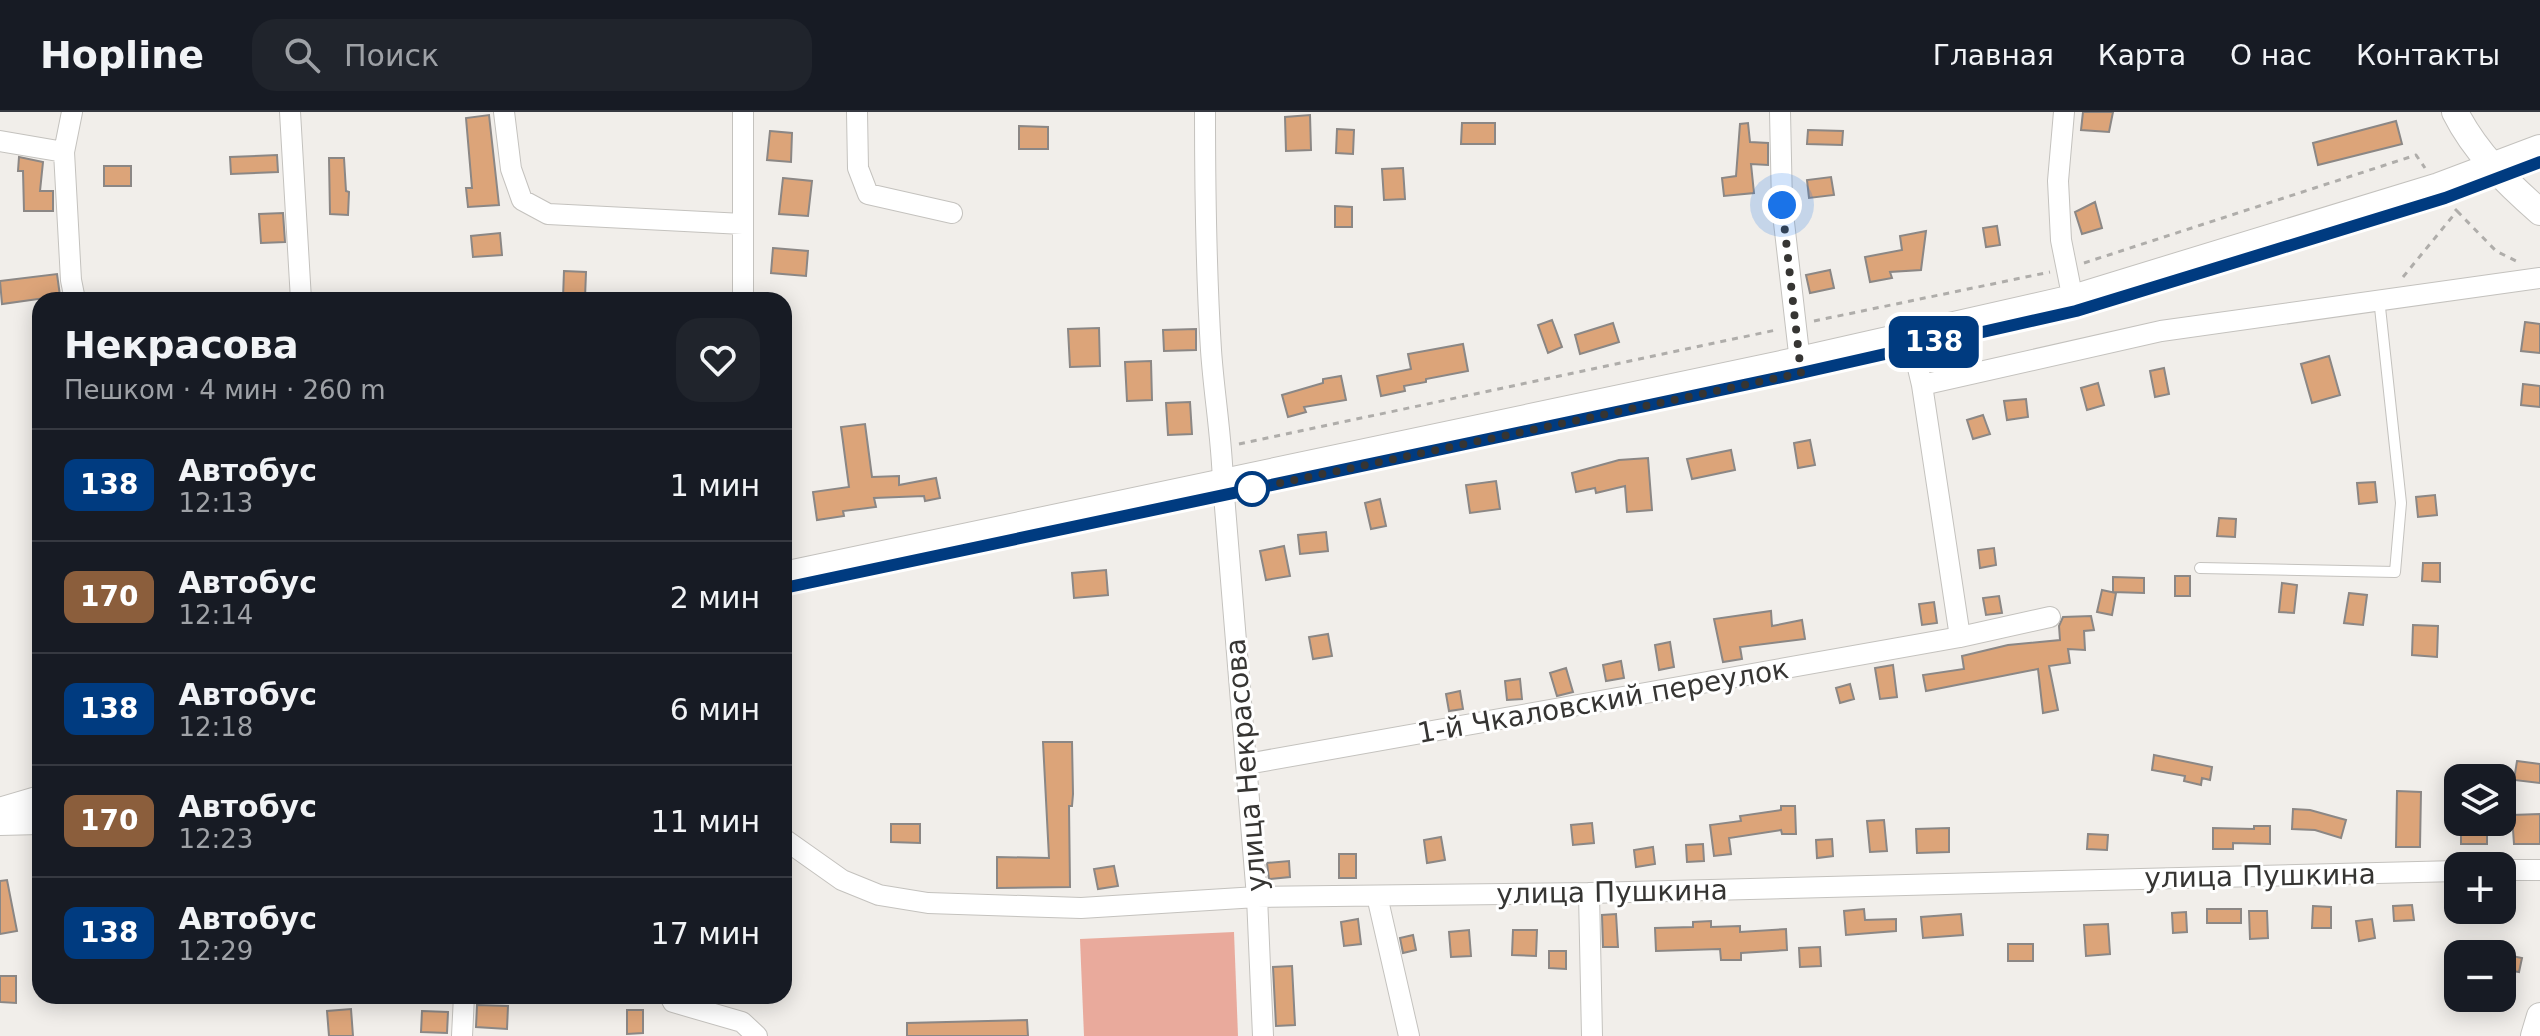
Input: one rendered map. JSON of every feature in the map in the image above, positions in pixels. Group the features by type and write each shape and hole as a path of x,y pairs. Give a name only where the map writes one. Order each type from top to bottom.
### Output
{"main road":[{"path":"2455,112 2476,147 2540,212"},
{"path":"792,575 1224,489 1800,367 2075,305 2447,199 2540,150"},
{"path":"2497,171 2540,162"},
{"path":"792,586 1224,489"},
{"path":"0,801 32,791"},
{"path":"0,813 32,803"},
{"path":"2534,1036 2540,1016"}],"street":[{"path":"72,112 64,152 73,292"},
{"path":"290,112 301,292"},
{"path":"504,112 511,169 522,200 548,214 743,224"},
{"path":"743,112 743,292"},
{"path":"857,112 858,168 868,194 952,213"},
{"name":"улица Некрасова","path":"1205,112 1204,220 1210,339 1222,448 1247,764 1263,1036"},
{"path":"1780,112 1782,205 1800,367"},
{"path":"2064,112 2058,181 2061,240 2075,305"},
{"path":"0,141 64,152"},
{"path":"1922,385 2161,331 2534,272"},
{"path":"1912,342 1922,385 1960,637"},
{"name":"1-й Чкаловский переулок","path":"1247,764 1960,637 2050,617"},
{"path":"0,825 32,824"},
{"name":"улица Пушкина","path":"792,845 842,880 879,895 928,903 1081,908 1257,897 1589,893 2444,871"},
{"path":"2516,870 2540,870"},
{"path":"1589,893 1592,1036"},
{"path":"1377,896 1409,1036"},
{"path":"462,1036 464,1004"},
{"path":"680,1004 742,1022 757,1036"}],"lane":[{"path":"2200,568 2395,572 2401,503 2379,298"}],"path":[{"path":"1222,448 2067,268 2416,155 2447,199 2496,251 2534,272"},
{"path":"2379,298 2397,284 2447,199"}],"shaded area":[{"path":"1234,932 1238,1036 1084,1036 1080,939"}],"building":[{"path":"2083,112 2113,112 2109,132 2081,130"},
{"path":"489,115 499,205 468,207 466,188 472,188 466,118"},
{"path":"1310,115 1311,150 1286,151 1285,117"},
{"path":"2396,121 2402,144 2318,165 2313,143"},
{"path":"1462,123 1495,123 1495,144 1461,144"},
{"path":"1748,123 1750,142 1768,143 1768,165 1751,164 1754,193 1724,196 1722,178 1736,176 1740,124"},
{"path":"1019,126 1048,127 1048,149 1019,149"},
{"path":"1337,129 1354,130 1353,154 1336,153"},
{"path":"1808,130 1843,131 1842,145 1807,144"},
{"path":"770,131 792,133 791,162 767,160"},
{"path":"277,155 278,172 231,174 230,157"},
{"path":"19,157 43,162 40,191 53,191 53,211 24,211 23,171 18,171"},
{"path":"329,158 344,158 346,191 349,192 348,215 330,214"},
{"path":"104,166 131,166 131,186 104,186"},
{"path":"1403,168 1405,199 1384,200 1382,169"},
{"path":"1831,177 1834,195 1809,198 1807,180"},
{"path":"783,178 812,181 808,216 779,214"},
{"path":"2095,202 2102,228 2082,234 2075,212"},
{"path":"1335,206 1352,207 1352,227 1335,227"},
{"path":"283,213 285,242 261,243 259,214"},
{"path":"1997,226 2000,245 1986,247 1983,228"},
{"path":"1926,231 1921,270 1890,272 1892,278 1870,282 1865,257 1902,250 1900,236"},
{"path":"500,233 502,255 473,257 471,236"},
{"path":"773,248 808,251 806,276 771,273"},
{"path":"1830,270 1834,288 1810,293 1806,275"},
{"path":"564,271 586,272 585,292 563,292"},
{"path":"57,274 59,292 32,292 32,300 2,304 0,281"},
{"path":"1552,320 1562,347 1548,353 1538,325"},
{"path":"2525,322 2540,324 2540,353 2521,351"},
{"path":"1613,323 1619,342 1580,354 1575,335"},
{"path":"1099,328 1100,366 1070,367 1068,329"},
{"path":"1196,329 1196,350 1164,351 1163,330"},
{"path":"1463,344 1468,371 1426,379 1426,382 1404,386 1405,391 1381,396 1377,376 1411,369 1408,354"},
{"path":"2329,356 2340,395 2312,403 2301,364"},
{"path":"1151,361 1152,400 1127,401 1125,362"},
{"path":"2164,368 2169,394 2155,397 2150,371"},
{"path":"1341,376 1346,400 1304,407 1306,412 1288,417 1282,395 1323,383 1323,379"},
{"path":"2098,383 2104,405 2087,410 2081,388"},
{"path":"2523,384 2540,386 2540,407 2521,405"},
{"path":"2026,399 2028,417 2007,420 2004,401"},
{"path":"1190,402 1192,434 1168,435 1166,403"},
{"path":"1983,415 1990,434 1973,439 1967,420"},
{"path":"865,424 872,477 899,476 899,485 936,478 940,498 925,501 924,496 874,498 876,507 843,511 844,516 817,520 813,492 849,487 841,427"},
{"path":"1810,440 1815,465 1798,468 1794,443"},
{"path":"1731,450 1735,470 1692,479 1687,459"},
{"path":"1648,458 1652,510 1627,512 1625,486 1596,493 1595,488 1576,492 1572,473 1619,460"},
{"path":"1496,481 1500,509 1470,513 1466,485"},
{"path":"2375,482 2377,502 2359,504 2357,483"},
{"path":"2435,495 2437,515 2418,517 2416,497"},
{"path":"1380,499 1386,526 1371,529 1365,503"},
{"path":"2219,518 2236,519 2235,537 2217,536"},
{"path":"1326,532 1328,551 1300,554 1298,535"},
{"path":"1284,546 1290,576 1266,580 1260,551"},
{"path":"1994,548 1996,565 1980,568 1978,550"},
{"path":"2423,563 2440,563 2440,582 2422,581"},
{"path":"1106,570 1108,595 1074,598 1072,573"},
{"path":"2175,576 2190,576 2190,596 2175,596"},
{"path":"2113,577 2144,578 2144,593 2113,592"},
{"path":"2282,583 2297,585 2294,613 2279,612"},
{"path":"2102,590 2116,593 2112,615 2097,612"},
{"path":"2349,593 2367,595 2363,625 2344,623"},
{"path":"1999,596 2002,613 1986,615 1983,598"},
{"path":"1934,602 1937,623 1922,625 1919,604"},
{"path":"1771,611 1772,626 1802,620 1805,639 1740,647 1742,659 1723,662 1714,619"},
{"path":"2091,616 2094,630 2084,631 2085,650 2068,649 2070,663 2049,666 2058,710 2043,713 2038,669 1926,691 1923,675 1964,669 1962,656 2008,645 2060,640 2059,626 2063,617"},
{"path":"2413,625 2438,626 2437,657 2412,655"},
{"path":"1328,634 1332,656 1313,659 1309,637"},
{"path":"1670,642 1674,667 1659,670 1655,645"},
{"path":"1621,661 1624,678 1606,681 1603,665"},
{"path":"1893,665 1897,697 1880,699 1875,668"},
{"path":"1566,668 1573,692 1557,696 1550,673"},
{"path":"1520,679 1522,699 1507,700 1505,681"},
{"path":"1850,684 1854,699 1840,703 1836,688"},
{"path":"1460,691 1463,709 1449,711 1446,694"},
{"path":"1043,742 1072,742 1070,887 997,888 997,857 1049,858"},
{"path":"2154,755 2212,767 2210,780 2202,778 2201,785 2184,781 2185,776 2152,770"},
{"path":"2517,761 2540,764 2540,783 2516,780"},
{"path":"2397,791 2421,792 2420,847 2396,847"},
{"path":"1781,806 1795,806 1796,834 1782,834 1781,830 1729,838 1731,854 1714,856 1710,825 1741,821 1740,816 1781,810"},
{"path":"2293,809 2310,810 2346,820 2341,838 2315,830 2292,829"},
{"path":"2540,814 2540,844 2514,844 2516,815"},
{"path":"1884,820 1887,851 1870,852 1867,821"},
{"path":"1592,823 1594,843 1573,845 1571,825"},
{"path":"891,824 920,824 920,843 891,842"},
{"path":"2254,826 2270,826 2270,844 2233,843 2233,849 2213,849 2213,828 2254,829"},
{"path":"1949,828 1949,852 1917,853 1916,829"},
{"path":"2088,834 2108,835 2107,850 2087,849"},
{"path":"2461,836 2487,836 2487,844 2461,844"},
{"path":"1441,837 1445,860 1427,863 1424,840"},
{"path":"1832,839 1833,856 1817,858 1816,840"},
{"path":"1703,844 1704,861 1687,862 1686,845"},
{"path":"1653,847 1655,864 1636,867 1634,850"},
{"path":"1339,854 1356,854 1356,878 1339,878"},
{"path":"1289,861 1290,877 1269,879 1267,863"},
{"path":"1114,866 1118,886 1098,889 1094,869"},
{"path":"7,880 17,931 0,934 0,881"},
{"path":"2412,905 2414,920 2394,921 2393,906"},
{"path":"2313,906 2331,907 2331,928 2312,928"},
{"path":"1864,909 1865,920 1896,919 1896,931 1846,935 1844,911"},
{"path":"2207,909 2241,909 2241,923 2207,923"},
{"path":"2249,911 2267,911 2268,938 2250,939"},
{"path":"2186,912 2187,932 2173,933 2172,913"},
{"path":"1616,914 1618,947 1603,947 1602,915"},
{"path":"1961,914 1963,935 1923,938 1921,917"},
{"path":"1358,919 1361,944 1344,946 1341,922"},
{"path":"2372,919 2375,938 2359,941 2356,921"},
{"path":"1711,921 1711,927 1740,926 1740,932 1786,929 1787,950 1741,953 1741,960 1721,960 1720,949 1656,951 1655,928 1693,927 1693,922"},
{"path":"2108,924 2110,954 2086,956 2084,925"},
{"path":"1469,930 1471,956 1451,957 1449,932"},
{"path":"1513,930 1537,930 1536,956 1512,955"},
{"path":"1413,935 1416,950 1403,953 1400,938"},
{"path":"2008,944 2033,944 2033,961 2008,961"},
{"path":"1820,947 1821,966 1800,967 1799,948"},
{"path":"1549,951 1566,951 1566,969 1549,968"},
{"path":"2516,957 2522,958 2519,972 2516,971"},
{"path":"1292,966 1295,1025 1276,1026 1273,967"},
{"path":"0,976 16,976 16,1003 0,1002"},
{"path":"477,1005 508,1006 507,1029 476,1027"},
{"path":"351,1009 353,1036 329,1036 327,1011"},
{"path":"627,1010 643,1010 643,1033 627,1034"},
{"path":"422,1011 448,1012 447,1033 421,1032"},
{"path":"1027,1020 1028,1036 907,1036 907,1023"}],"bus line":[{"name":"138","path":"792,586 1801,373 2076,311 2445,198 2540,162"}],"route":[{"path":"1252,489 1801,373 1782,205"}]}
